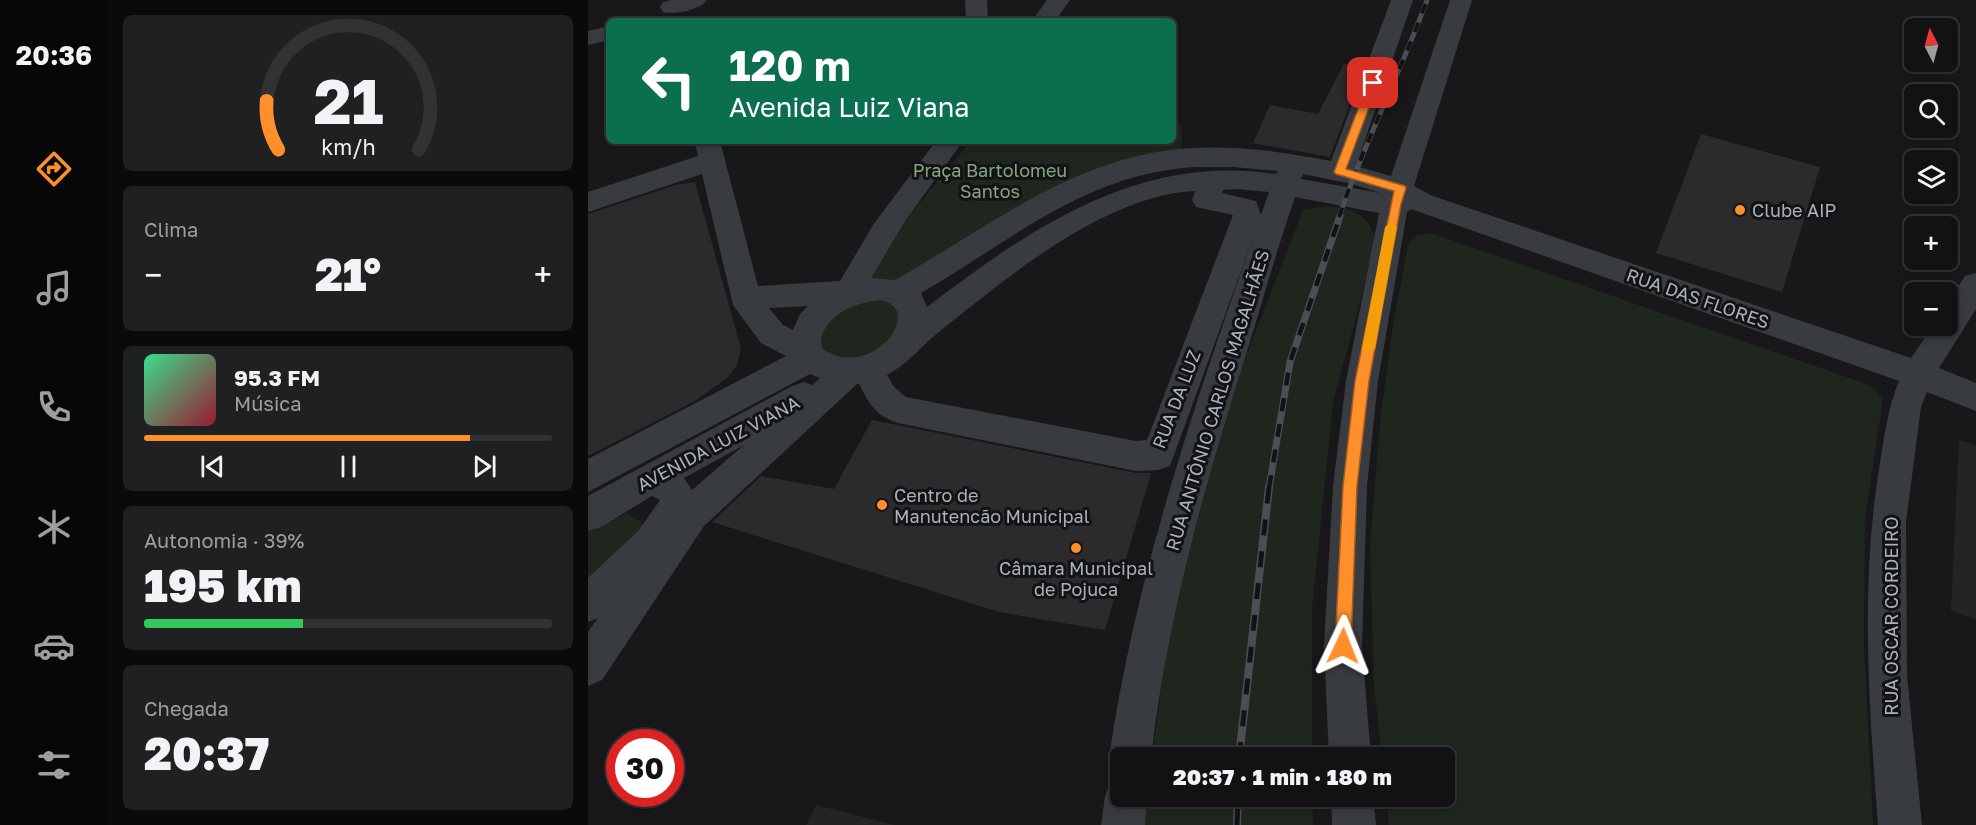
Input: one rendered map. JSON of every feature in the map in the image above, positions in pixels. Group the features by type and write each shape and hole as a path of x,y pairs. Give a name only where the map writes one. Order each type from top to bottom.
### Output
{"street":[{"path":"669,13 696,0"},
{"path":"976,0 977,18"},
{"path":"1044,18 1059,0"},
{"path":"1340,172 1402,0"},
{"path":"1349,747 1343,646 1350,486 1362,381 1405,198 1461,0"},
{"path":"588,38 606,34"},
{"path":"810,356 805,340 809,326 818,312 832,300 849,292 860,269 904,201 948,144"},
{"path":"588,202 709,151 748,305 772,334 810,356 817,364 831,370 858,370"},
{"name":"AVENIDA LUIZ VIANA","path":"898,292 935,273 1052,200 1107,175 1156,161 1219,156 1289,175 1405,198"},
{"name":"AVENIDA LUIZ VIANA","path":"588,515 649,479 858,370 885,361 900,350 910,337 1019,253 1069,223 1120,198 1160,187 1340,172 1405,198"},
{"name":"RUA ANTÔNIO CARLOS MAGALHÃES","path":"1131,747 1136,696 1150,626 1182,502 1289,175"},
{"name":"RUA DA LUZ","path":"858,370 882,397 898,410 1136,456 1158,455 1247,215 1246,208 1206,200 1212,181"},
{"name":"RUA DAS FLORES","path":"1405,198 1918,374 1976,397"},
{"name":"RUA OSCAR CORDEIRO","path":"1900,825 1887,675 1887,522 1905,407 1918,374 1976,284"},
{"path":"746,298 884,288 898,292 909,300 915,311 915,324 910,337"},
{"name":"AVENIDA LUIZ VIANA","path":"588,476 810,356"},
{"path":"588,666 691,514 858,370"},
{"path":"588,603 660,535 673,515 678,498 670,486 649,479"},
{"path":"1123,825 1125,807"},
{"path":"1353,807 1354,825"}],"shaded area":[{"path":"1959,440 1976,446 1976,619 1951,611"},
{"path":"816,805 894,825 806,825"}],"green space":[{"name":"Praça Bartolomeu Santos","path":"1176,125 1181,126 1182,151 1127,159 1088,174 909,275 910,337 831,370 809,326 850,287 969,144 1176,144"},
{"path":"1326,206 1352,211 1363,217 1377,240 1333,402 1312,609 1312,747 1153,747 1170,621 1233,390 1303,210"},
{"path":"1431,233 1864,383 1876,390 1883,398 1865,519 1864,645 1873,825 1389,825 1387,807 1455,807 1455,747 1381,747 1374,687 1370,545 1381,412 1394,319 1408,245 1417,235"},
{"path":"627,513 645,525 588,579 588,532"},
{"path":"1146,807 1312,807 1313,825 1144,825"}],"building":[{"path":"1344,64 1364,66 1330,157 1253,143 1270,105 1318,114"},
{"name":"Clube AIP","path":"1701,134 1820,167 1782,292 1656,253"},
{"path":"695,182 741,349 737,365 727,378 695,401 588,456 588,214 676,185"},
{"name":"Centro de Manutencão Municipal","path":"872,420 1136,473 1151,473 1105,630 999,612 712,522 761,476 834,489"}],"railway":[{"path":"1339,217 1427,0"},
{"path":"1269,488 1290,362 1340,216"},
{"path":"1240,747 1269,487"},
{"path":"1237,825 1238,807"}],"slow traffic":[{"path":"1368,349 1391,227"}],"place":[{"name":"Clube AIP","path":"1740,210"},
{"name":"Centro de Manutencão Municipal","path":"882,505"},
{"name":"Câmara Municipal de Pojuca","path":"1076,548"}],"route":[{"path":"1343,646 1350,486 1362,381 1395,204 1401,188 1340,172 1373,83"}]}
